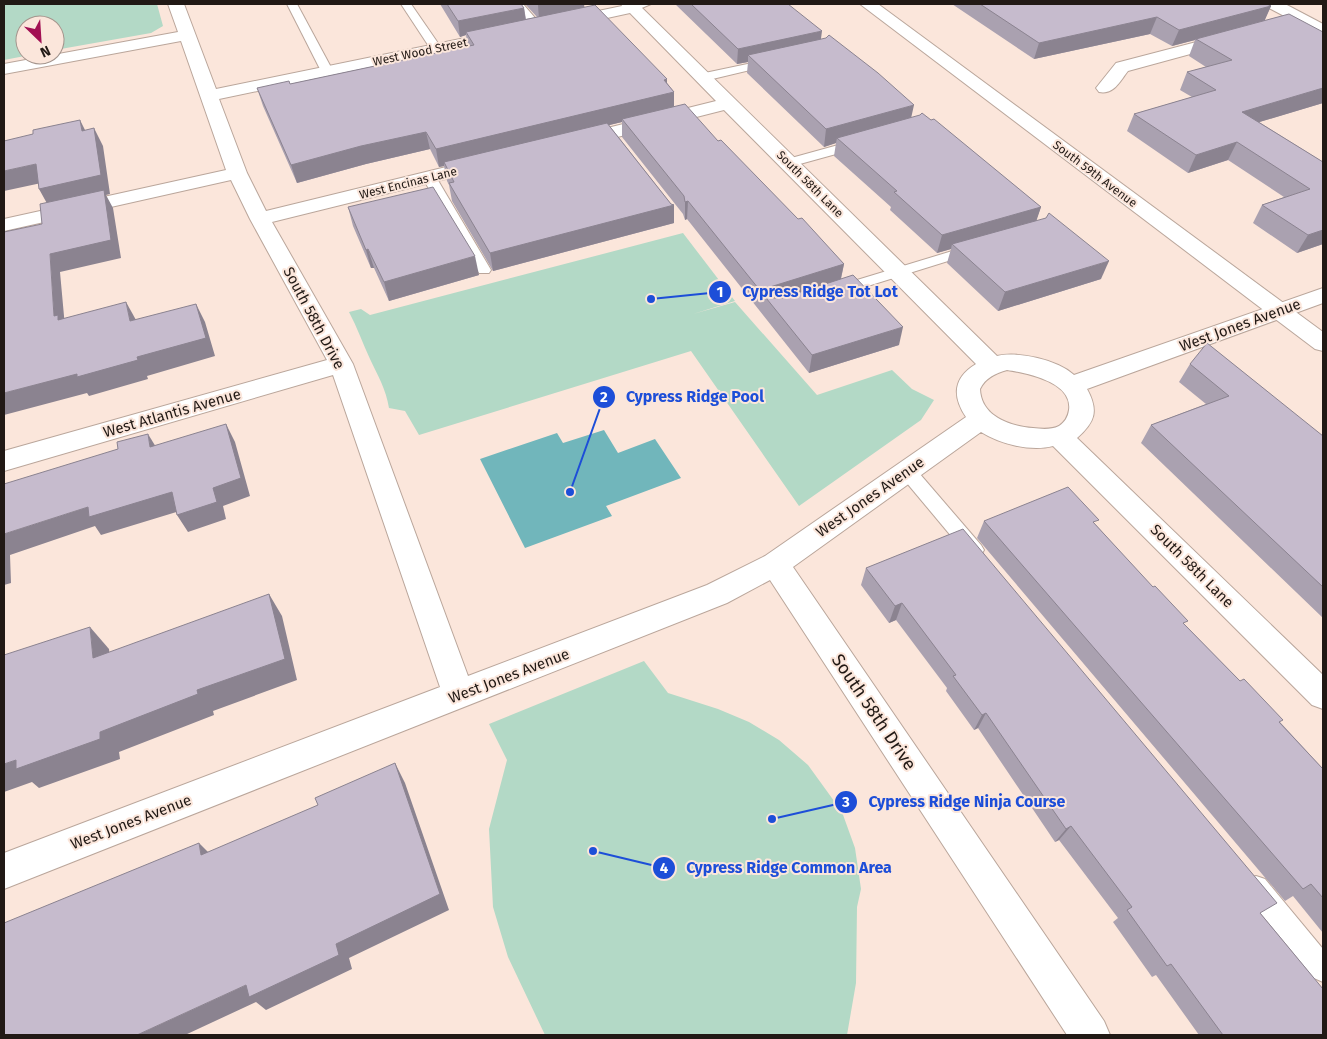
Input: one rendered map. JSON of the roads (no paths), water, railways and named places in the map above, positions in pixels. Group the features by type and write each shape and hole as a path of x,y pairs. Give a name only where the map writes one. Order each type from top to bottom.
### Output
{"street":[{"name":"South 58th Drive","path":"176,4 237,173 260,219 340,364 459,696"},
{"name":"South 59th Avenue","path":"868,4 1323,343"},
{"path":"1273,4 1323,30"},
{"name":"West Wood Street","path":"208,96 538,28 636,5"},
{"name":"South 58th Lane","path":"636,5 729,103 991,365"},
{"path":"1105,88 1122,67 1302,19"},
{"path":"4,69 187,35"},
{"path":"562,145 729,103"},
{"name":"West Encinas Lane","path":"260,219 505,159"},
{"path":"4,225 237,173"},
{"name":"West Jones Avenue","path":"1072,385 1323,295"},
{"path":"1007,362 1034,365 1059,375 1072,385 1080,397 1083,409 1081,420 1073,430 1045,440 1011,435 995,428 982,418 972,406 968,394 970,382 979,372 991,365 1007,362"},
{"name":"West Atlantis Avenue","path":"4,461 340,364"},
{"name":"West Jones Avenue","path":"4,871 459,696 717,594 775,564 982,418"},
{"name":"South 58th Lane","path":"1060,436 1323,695"},
{"name":"South 58th Drive","path":"775,564 1090,1035"}],"lane":[{"path":"292,4 327,71"},
{"path":"406,4 436,49"},
{"path":"518,4 538,28"},
{"path":"704,77 780,60"},
{"path":"610,133 622,148"},
{"path":"789,163 874,139"},
{"path":"430,178 484,270"},
{"path":"821,296 988,244"},
{"path":"908,471 984,563"},
{"path":"1240,869 1323,969"}],"water":[{"path":"604,430 618,453 655,439 681,478 606,506 612,516 525,548 480,459 557,433 563,443"}],"place":[{"name":"Cypress Ridge Tot Lot","path":"651,299"},
{"name":"Cypress Ridge Pool","path":"570,492"},
{"name":"Cypress Ridge Ninja Course","path":"772,819"},
{"name":"Cypress Ridge Common Area","path":"593,851"}]}
